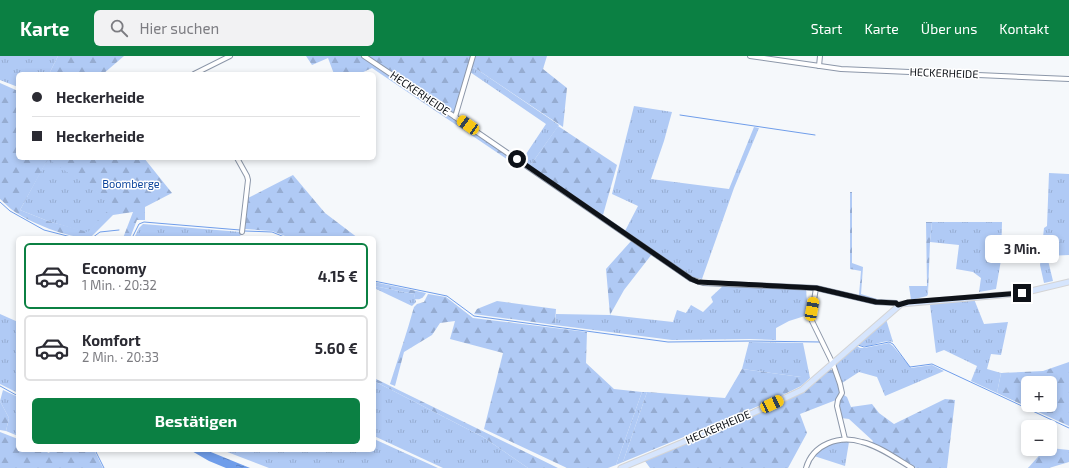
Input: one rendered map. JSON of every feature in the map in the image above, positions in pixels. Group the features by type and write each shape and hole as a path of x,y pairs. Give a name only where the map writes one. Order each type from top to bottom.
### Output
{"main road":[{"name":"HECKERHEIDE","path":"621,468 753,413 802,390 898,305 908,302 1031,292 1069,282"}],"street":[{"path":"198,72 230,56"},
{"name":"HECKERHEIDE","path":"364,56 691,279 703,283 816,288 876,302 896,303 898,305"},
{"name":"HECKERHEIDE","path":"455,117 473,56"},
{"name":"HECKERHEIDE","path":"750,56 841,69 1069,79"},
{"path":"819,66 820,56"},
{"path":"237,160 248,180 242,232"},
{"path":"816,288 811,319 833,364 842,391 837,406 845,439"},
{"path":"806,468 813,455 820,447 834,441 845,439 861,441 871,445 912,468"}],"green space":[{"path":"0,56 58,56 50,72 16,72 16,86 0,80"},
{"path":"58,56 124,56 105,72 50,72"},
{"path":"306,56 471,56 453,117 513,158 511,162 372,68 363,72 333,72 328,58 312,65"},
{"path":"474,56 547,56 543,69 567,88 563,127 472,66"},
{"path":"472,66 559,125 530,166 522,160 546,124 470,72"},
{"name":"Boomberge","path":"0,83 16,90 16,160 47,160 20,210 48,221 88,232 114,204 49,160 146,160 172,193 145,207 145,220 137,220 131,236 124,236 133,212 113,215 92,236 76,236 49,229 10,208 0,199"},
{"path":"634,106 672,112 651,179 729,189 754,127 759,128 734,188 702,279 693,277 625,231 638,206 612,194"},
{"path":"558,126 617,165 603,215 530,166"},
{"path":"47,160 51,160 115,204 88,233 48,221 20,210"},
{"path":"1049,173 1069,174 1069,255 1047,256 1053,281 1044,283 1040,265 1044,228 1047,226"},
{"path":"293,175 325,213 355,236 285,236 272,231 245,229 248,198"},
{"path":"850,192 852,192 852,263 863,267 861,294 879,301 859,295 861,271 850,269"},
{"path":"926,222 932,222 928,294 927,286"},
{"path":"932,222 1002,222 1001,260 996,289 979,292 981,278 973,272 956,269 959,245 930,242"},
{"path":"143,224 241,232 240,236 135,236"},
{"path":"632,240 652,254 624,290 610,315 606,269"},
{"path":"376,282 426,293 419,299 415,299 414,294 376,286"},
{"path":"724,285 806,289 808,315 789,321 776,328 776,340 672,340 555,325 556,314 610,315 673,322 677,310 686,313 691,305 703,312 713,302 711,297"},
{"path":"376,286 414,294 416,302 412,306 376,289"},
{"path":"909,286 927,286 928,294 927,296 911,300"},
{"path":"428,294 446,297 473,318 587,332 586,363 614,389 642,392 616,465 608,468 567,468 484,429 503,353 450,339 455,321 440,323 432,335 404,352 395,386 390,384 414,307 417,304 424,302"},
{"path":"974,299 984,324 1008,322 1001,355 991,354 987,369 1001,373 997,393 971,381 977,366 944,350 936,353 930,305 933,303"},
{"path":"497,301 556,309 555,325 474,314 477,309"},
{"path":"0,314 16,321 16,392 0,384"},
{"path":"886,319 893,342 889,341 866,346 858,344"},
{"path":"749,342 803,343 810,378 801,386 801,377 742,369"},
{"path":"889,343 911,368 932,365 944,371 885,396 877,377 859,372 842,383 835,365 857,346 864,348"},
{"path":"1069,362 1069,426 1038,412 1057,412 1057,376 1021,376 1021,404 997,393 1001,373 1043,371"},
{"path":"742,369 801,377 801,386 773,400 623,462 647,392 725,398"},
{"path":"830,369 833,371 839,386 838,396 836,400 800,414 807,433 788,468 650,468 645,461 773,407 803,392"},
{"path":"376,379 558,468 528,468 483,437 376,382"},
{"path":"376,382 483,437 528,468 443,468 376,437"},
{"path":"3,390 16,396 16,435 6,431 9,418 0,401"},
{"path":"642,392 647,392 623,462 616,465"},
{"path":"844,395 847,397 851,407 872,404 879,413 894,424 945,399 955,400 947,468 916,468 871,444 873,441 849,419 841,418 839,403"},
{"path":"0,401 9,418 6,431 0,430"},
{"path":"0,432 16,438 16,452 95,452 103,468 0,468"},
{"path":"376,440 438,468 269,468 227,452 376,452"},
{"path":"839,442 849,442 845,466 814,456 822,448"},
{"path":"1057,449 1069,450 1069,462 1049,468 1028,468 1039,456 1057,456"}],"water":[{"path":"193,452 211,452 250,468 226,468 209,461"}],"waterway":[{"path":"680,115 815,135"},
{"path":"0,202 10,211 44,230 67,236"},
{"path":"133,236 139,224 144,222 240,230"},
{"path":"95,236 100,232 119,230"},
{"path":"245,231 272,232 282,236"},
{"path":"376,281 447,296 474,316 668,342 820,342"},
{"path":"858,345 864,347 889,342 893,344 910,367 932,364 1069,428"},
{"path":"0,386 16,395"},
{"path":"96,452 104,468"}],"route":[{"path":"517,159 691,279 698,282 816,288 876,302 896,303 898,305 908,302 1022,293"}]}
